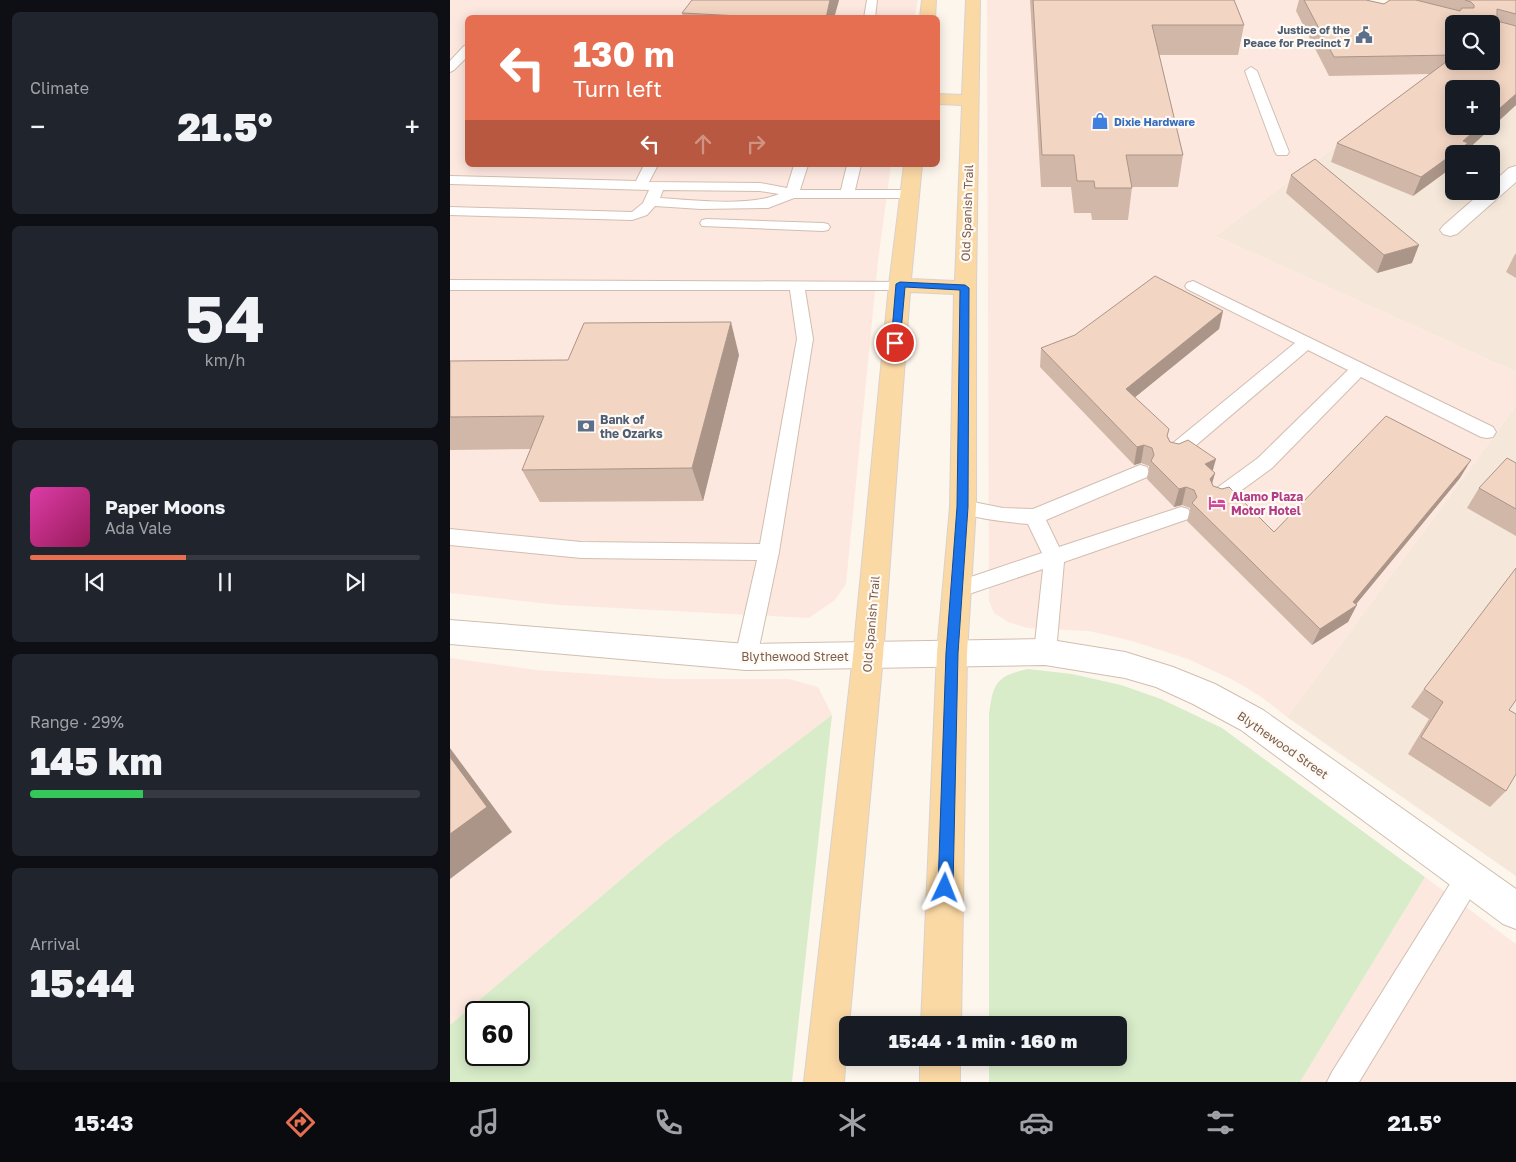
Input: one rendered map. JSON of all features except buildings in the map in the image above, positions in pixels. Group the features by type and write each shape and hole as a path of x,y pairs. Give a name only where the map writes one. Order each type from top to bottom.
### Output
{"main road":[{"path":"927,15 929,0"},
{"name":"Old Spanish Trail","path":"941,1016 952,653 963,507 965,288 973,0"},
{"path":"940,99 970,100"},
{"name":"Old Spanish Trail","path":"824,1082 868,656 900,284 913,167"},
{"path":"900,284 965,288"},
{"path":"940,1066 940,1082"}],"street":[{"path":"1450,230 1516,172"},
{"name":"Blythewood Street","path":"450,632 746,657 1045,652 1125,665 1162,676 1204,694 1252,720 1516,910"}],"lane":[{"path":"870,15 872,0"},
{"path":"450,68 464,46"},
{"path":"1251,71 1282,152"},
{"path":"640,186 650,167"},
{"path":"780,225 800,167"},
{"path":"847,193 854,167"},
{"path":"450,180 640,186 760,187 792,194 910,194"},
{"path":"450,211 632,216 641,214 651,202 658,186"},
{"path":"651,202 701,205 768,204 792,194"},
{"path":"707,223 823,226"},
{"path":"450,285 797,286 900,284"},
{"path":"746,657 769,552 806,339 797,286"},
{"path":"1193,286 1486,432"},
{"path":"1174,453 1305,342"},
{"path":"1216,498 1265,463 1359,369"},
{"path":"963,507 1003,515 1035,517 1140,472"},
{"path":"957,590 1181,514"},
{"path":"1035,517 1054,558 1045,652"},
{"path":"450,537 581,550 769,552"},
{"path":"1342,1082 1469,877"}],"shaded area":[{"path":"450,0 918,0 915,15 465,15 465,167 891,167 878,261 846,584 835,600 809,618 559,605 450,593"},
{"name":"Alamo Plaza Motor Hotel","path":"987,0 1301,0 1445,56 1445,66 1215,236 1516,372 1516,406 1287,717 1260,696 1233,680 1188,659 1132,641 1089,631 1028,628 1008,622 994,613 989,601"},
{"path":"1516,0 1516,372 1215,236 1445,66 1445,70 1500,70 1500,15"},
{"path":"1516,406 1516,876 1287,717"},
{"path":"450,658 536,670 666,679 789,679 818,687 832,715 664,843 478,1001 465,1001 465,1012 450,1025"},
{"path":"1425,877 1516,944 1516,1082 1300,1082"}],"green space":[{"path":"1028,669 1072,674 1121,685 1161,699 1222,728 1425,877 1300,1082 989,1082 989,1066 1127,1066 1127,1016 989,1016 989,715 992,695 998,683 1003,678"},
{"path":"832,715 792,1082 450,1082 450,1025 465,1012 465,1066 530,1066 530,1001 478,1001 664,843"}],"place":[{"name":"Justice of the Peace for Precinct 7","path":"1364,35"},
{"name":"Dixie Hardware","path":"1100,121"},
{"name":"Bank of the Ozarks","path":"586,426"},
{"name":"Alamo Plaza Motor Hotel","path":"1217,503"}],"route":[{"path":"895,343 900,284 965,288 963,507 952,653 945,888"}]}
